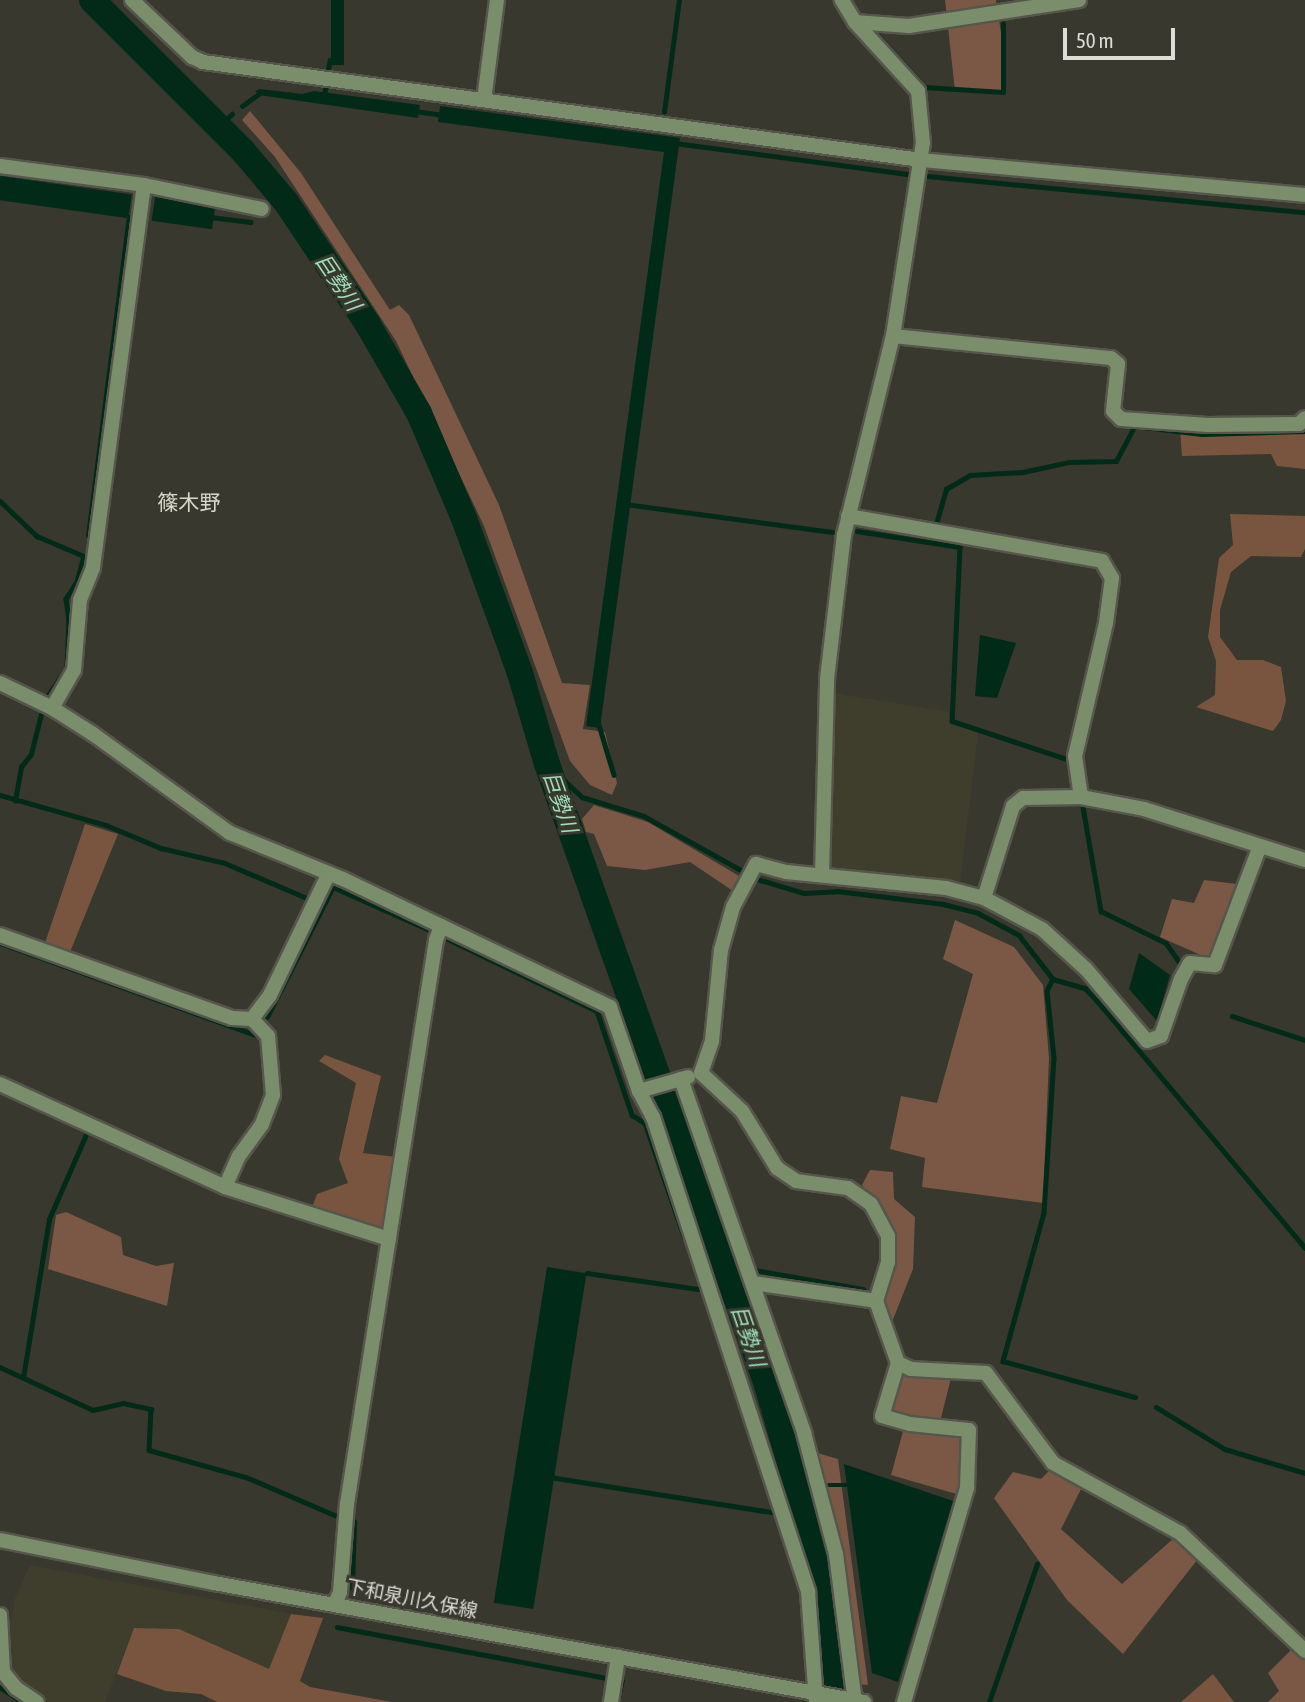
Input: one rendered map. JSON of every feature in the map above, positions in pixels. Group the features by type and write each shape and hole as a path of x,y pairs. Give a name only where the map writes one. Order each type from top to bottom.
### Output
{"street":[{"path":"132,0 192,57 203,62 921,160 1305,195"},
{"path":"484,100 497,0"},
{"path":"822,875 827,679 848,516 893,336 923,143 918,92 855,22 842,0"},
{"path":"855,22 909,26 1079,0"},
{"path":"0,166 144,185 262,209"},
{"path":"52,708 74,670 80,600 93,566 144,185"},
{"path":"893,336 1111,358 1118,364 1113,411 1121,419 1208,425 1299,424 1305,418"},
{"path":"848,516 1102,561 1112,578 1105,622 1075,756 1081,797"},
{"path":"0,683 52,708 230,833 441,926 610,1007 639,1091 653,1117 808,1592 816,1698"},
{"path":"984,898 1013,806 1023,798 1081,797 1144,808 1305,860"},
{"path":"701,1073 712,1041 721,950 744,884 756,864 822,875 946,888 984,898 1042,929 1086,969 1147,1041 1161,1036 1181,979 1190,963 1215,965 1260,846"},
{"path":"252,1019 270,995 328,875"},
{"path":"335,1604 340,1592 347,1504 436,940 441,926"},
{"path":"0,935 232,1018 252,1019 268,1035 273,1096 262,1124 239,1156 225,1187"},
{"path":"639,1091 701,1073"},
{"path":"701,1073 742,1111 777,1168 796,1181 848,1188 871,1204 888,1236 888,1262 876,1301 898,1363 882,1416 910,1424 969,1430 967,1488 904,1702"},
{"path":"681,1079 804,1433 836,1554 858,1701"},
{"path":"0,1084 225,1187 389,1239"},
{"path":"753,1283 876,1301"},
{"path":"898,1363 911,1369 986,1373 1053,1463 1180,1533 1305,1651"},
{"name":"下和泉川久保線","path":"0,1540 618,1657 816,1698 858,1701"},
{"path":"0,1615 3,1672 16,1688 37,1702"},
{"path":"611,1702 618,1657"}],"shaded area":[{"path":"331,0 344,0 344,65 331,65"},
{"path":"945,0 996,0 1003,46 1005,93 955,91"},
{"path":"260,89 302,94 314,91 420,105 418,118 259,95 255,91"},
{"path":"440,106 680,138 600,728 586,726 664,152 438,122"},
{"path":"250,111 301,173 390,310 399,305 409,315 499,505 562,683 590,685 583,729 605,732 617,783 612,795 590,785 570,761 484,526 396,341 275,157 242,120"},
{"path":"0,176 132,195 128,218 0,200"},
{"path":"155,197 215,205 212,229 152,221"},
{"path":"1305,428 1305,469 1277,466 1271,454 1182,456 1180,429"},
{"path":"1230,514 1305,516 1305,549 1301,557 1251,556 1231,572 1220,610 1220,637 1237,660 1263,660 1281,667 1286,701 1281,720 1273,731 1196,707 1215,695 1216,661 1208,637 1219,558 1233,545"},
{"path":"980,635 1016,643 997,698 975,696"},
{"path":"832,693 949,712 950,724 978,733 960,883 828,869"},
{"path":"594,805 648,822 739,876 733,891 690,862 645,870 607,866 594,834 586,832 582,819"},
{"path":"85,824 118,834 70,952 45,943"},
{"path":"1204,880 1237,884 1212,960 1160,937 1172,899 1194,903"},
{"path":"955,920 1014,947 1043,985 1049,1058 1043,1203 922,1187 925,1158 890,1149 901,1096 937,1103 973,974 943,959"},
{"path":"1139,953 1170,975 1157,1021 1129,989"},
{"path":"325,1055 381,1076 363,1153 396,1157 382,1230 311,1210 317,1194 348,1183 339,1159 356,1083 319,1061"},
{"path":"870,1170 893,1172 894,1199 915,1217 913,1269 892,1322 882,1302 895,1258 891,1224 862,1185"},
{"path":"66,1212 121,1237 123,1255 156,1266 174,1263 167,1306 48,1269 56,1215"},
{"path":"547,1267 587,1273 533,1609 494,1603"},
{"path":"903,1373 952,1374 940,1422 889,1412"},
{"path":"904,1428 960,1434 960,1495 891,1475"},
{"path":"814,1452 838,1459 868,1685 857,1684"},
{"path":"844,1464 953,1501 898,1682 872,1673"},
{"path":"1051,1469 1082,1487 1061,1529 1122,1584 1174,1538 1198,1559 1123,1654 1067,1600 994,1498 1013,1472 1041,1479"},
{"path":"30,1565 291,1614 269,1669 180,1629 134,1628 105,1702 49,1702 22,1685 9,1669 5,1653 15,1598"},
{"path":"291,1614 323,1618 300,1681 310,1687 392,1702 217,1702 201,1694 166,1691 117,1674 134,1628 179,1629 269,1669"},
{"path":"1294,1647 1305,1647 1305,1702 1268,1702 1279,1691 1268,1673"},
{"path":"1213,1674 1234,1702 1181,1702"}],"waterway":[{"name":"巨勢川","path":"92,0 243,151 286,202 367,323 419,413 465,521 520,673 547,764 767,1385 816,1553 834,1702"},
{"path":"664,112 679,0"},
{"path":"874,31 925,87 1003,92 1003,24"},
{"path":"324,96 330,60"},
{"path":"242,106 261,92"},
{"path":"415,111 445,115"},
{"path":"218,127 232,114"},
{"path":"675,143 907,174 1305,212"},
{"path":"210,217 251,222"},
{"path":"88,536 129,218"},
{"path":"936,524 946,489 970,475 1023,472 1069,462 1116,461 1135,426 1202,434 1305,431"},
{"path":"0,501 37,536 84,556 77,582 66,599 69,620 67,668 48,696"},
{"path":"625,504 832,532"},
{"path":"857,531 960,547 952,721 1070,760"},
{"path":"15,801 21,767 31,754 41,714"},
{"path":"599,725 614,775"},
{"path":"547,764 582,797 644,816 757,879 804,893 837,891 943,904 978,913 1019,935 1053,979 1085,988 1099,1003 1305,1248"},
{"path":"0,795 106,825 161,848 225,863 309,899"},
{"path":"1083,807 1101,911 1166,943 1182,966"},
{"path":"267,1017 333,887 430,930"},
{"path":"448,939 597,1011 632,1115 645,1123 684,1236"},
{"path":"0,943 258,1036"},
{"path":"1053,979 1047,991 1054,1058 1044,1213 1003,1361 1135,1397"},
{"path":"1232,1016 1305,1040"},
{"path":"23,1378 49,1219 85,1137"},
{"path":"755,1270 863,1289"},
{"path":"587,1273 698,1289"},
{"path":"0,1367 93,1410 123,1403 151,1409 149,1450 246,1477 337,1516"},
{"path":"1156,1407 1225,1449 1305,1473"},
{"path":"550,1477 771,1512"},
{"path":"829,1485 851,1485"},
{"path":"352,1589 354,1522"},
{"path":"989,1702 1037,1564"},
{"path":"337,1627 622,1681 618,1702"},
{"path":"0,1687 22,1702"}],"district":[{"name":"篠木野","path":"189,502"}]}
